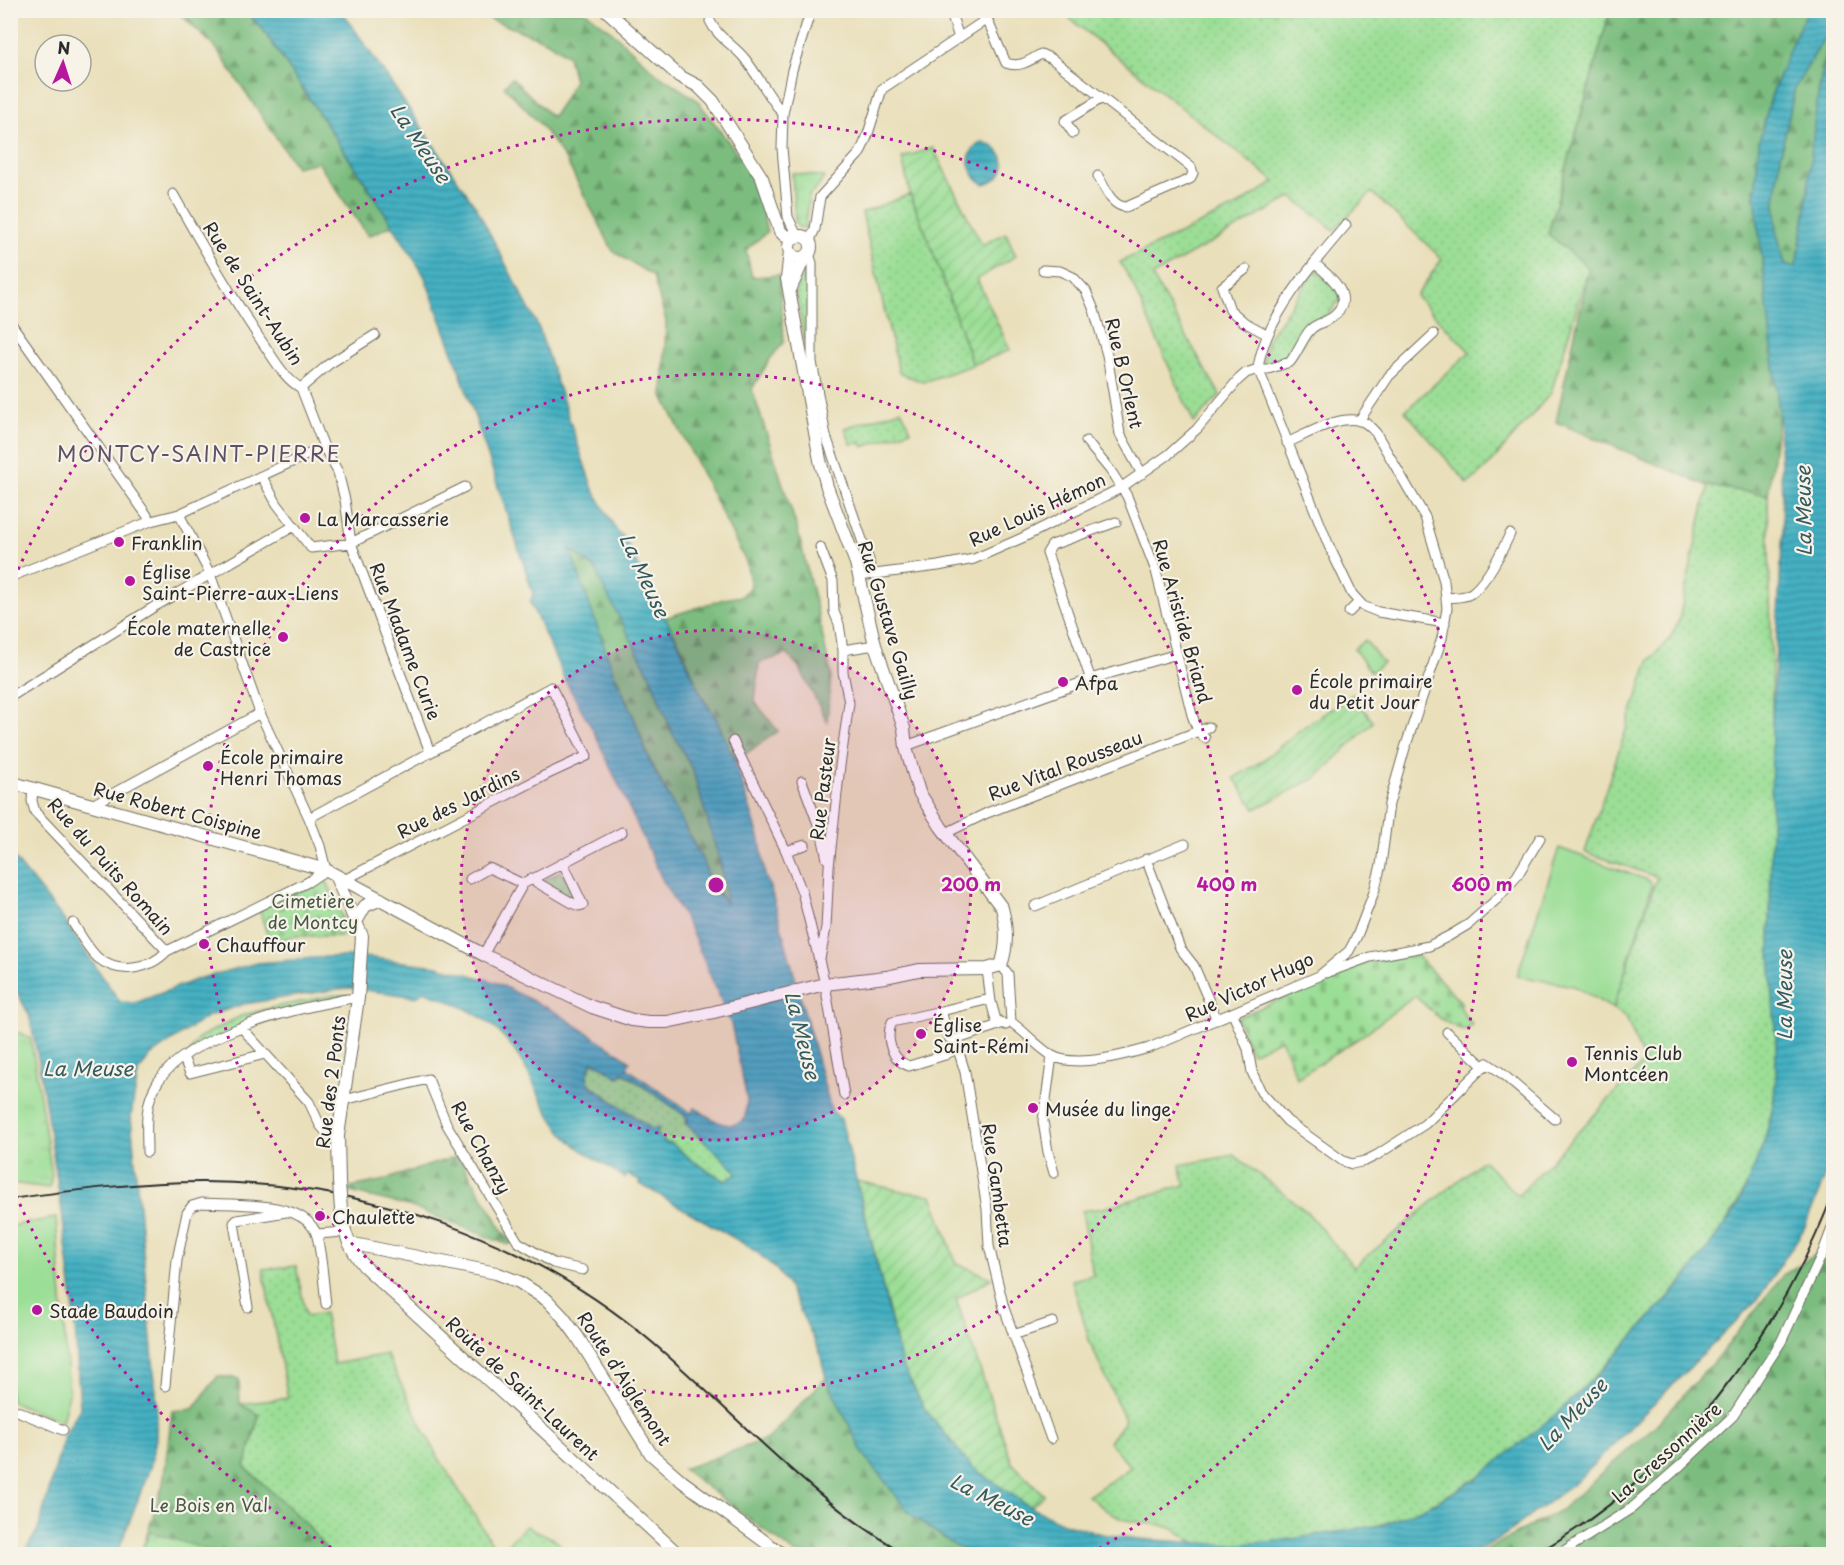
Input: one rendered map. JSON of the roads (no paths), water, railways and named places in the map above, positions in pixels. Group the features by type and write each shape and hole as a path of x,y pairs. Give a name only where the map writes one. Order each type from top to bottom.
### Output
{"street":[{"path":"606,10 679,76 698,86 712,101 762,178 780,231 785,236 804,236 810,240"},
{"path":"795,237 788,217 783,114 792,70 811,10"},
{"path":"950,10 958,38"},
{"path":"790,290 812,248 810,240 815,229 820,197 860,153 882,89 987,19 996,10"},
{"path":"987,19 1006,63 1014,66 1023,64 1041,54 1045,55 1191,167 1193,173 1190,179 1126,207 1120,207 1113,202 1098,176"},
{"path":"711,21 715,32 748,64 783,114"},
{"path":"1073,134 1065,121 1102,98"},
{"name":"Rue de Saint-Aubin","path":"172,194 247,320 284,373 301,388 324,447 338,472 345,500 351,543"},
{"path":"1346,225 1314,262 1268,335 1260,354 1258,369 1329,546 1352,594 1363,606 1378,612 1445,623"},
{"path":"795,237 789,244 790,251 794,256 806,256"},
{"name":"Rue Gustave Gailly","path":"790,251 787,268 790,290 820,460 827,487 865,575"},
{"name":"Rue Gustave Gailly","path":"806,256 812,263 812,362 826,436 866,553 865,575 875,645 904,728 906,746 920,792 946,833 1002,908 1006,943 994,967"},
{"path":"1258,369 1268,369 1290,362 1312,327 1335,315 1341,308 1342,297 1339,287 1331,276 1314,262"},
{"path":"1246,269 1222,287 1230,310 1244,322 1268,335"},
{"name":"Rue B Orlent","path":"1043,270 1060,271 1073,277 1086,291 1107,355 1120,434 1142,474"},
{"path":"10,322 151,520"},
{"path":"301,388 329,364 375,334"},
{"path":"1287,443 1340,420 1359,421 1389,376 1434,334"},
{"name":"Rue Louis Hémon","path":"865,575 974,559 1022,538 1122,487 1168,455 1197,429 1238,380 1245,374 1258,369"},
{"name":"Rue Victor Hugo","path":"1052,1056 1073,1061 1124,1055 1149,1048 1319,976 1349,951 1357,936 1374,892 1381,865 1389,804 1445,623 1446,598 1444,581 1425,517 1376,433 1366,423 1359,421"},
{"name":"Rue Aristide Briand","path":"1086,441 1127,496 1156,571 1201,735"},
{"path":"10,577 151,520 179,514 324,447"},
{"path":"262,477 277,504 311,548 351,543 465,487"},
{"path":"179,514 210,574 260,713 320,846 336,875"},
{"path":"1091,680 1047,553 1052,545 1116,522"},
{"path":"10,698 157,605 294,526"},
{"path":"1446,598 1468,596 1480,585 1510,534"},
{"name":"Rue Madame Curie","path":"351,543 430,752"},
{"name":"Rue Pasteur","path":"820,547 833,581 834,612 839,624 843,650 843,672 849,703 840,766 829,867 826,928 820,964"},
{"path":"1349,612 1359,602"},
{"path":"843,650 875,645"},
{"path":"906,746 1091,680 1177,654"},
{"name":"Rue des Jardins","path":"167,951 308,882 336,875 586,756 551,687 430,752"},
{"path":"92,805 260,713"},
{"name":"Rue Vital Rousseau","path":"946,833 987,813 1201,735 1209,727"},
{"path":"733,741 786,851 802,892 820,964 819,986 844,1095"},
{"path":"309,818 430,752"},
{"name":"Rue Robert Coispine","path":"10,781 336,875 483,955 574,999 613,1015 649,1022 667,1022 692,1017 819,986 920,970 994,967"},
{"path":"802,781 822,834 829,867"},
{"name":"Rue du Puits Romain","path":"33,789 34,812 167,951 161,958 141,967 114,968 96,957 73,923"},
{"path":"483,955 527,882 622,832"},
{"path":"1319,976 1370,957 1429,946 1469,924 1497,899 1517,876 1540,838"},
{"path":"786,851 804,844"},
{"path":"1035,906 1185,844"},
{"path":"1146,859 1180,948 1194,966 1217,1020"},
{"path":"470,879 489,868 527,882 579,906 583,905 563,863"},
{"name":"Rue des 2 Ponts","path":"336,875 362,936 358,996 338,1136 341,1210 347,1238"},
{"path":"356,922 365,906 381,899"},
{"path":"1006,1023 1008,974 994,967 990,999 996,1020 1006,1023 1052,1056 1043,1121 1054,1173"},
{"path":"147,1152 146,1113 154,1088 161,1077 183,1057 241,1027 266,1017 358,996"},
{"path":"990,999 892,1022 888,1031 888,1044 904,1064 909,1066 945,1055 956,1044 1006,1023"},
{"name":"Rue Gambetta","path":"941,1011 949,1038 956,1044 965,1072 987,1209 989,1246 1004,1308 1051,1439"},
{"path":"1233,1014 1248,1049 1252,1072 1261,1092 1287,1121 1343,1161 1352,1164 1377,1155 1425,1124 1487,1063 1555,1119"},
{"path":"241,1027 309,1102 326,1132 338,1136"},
{"path":"1447,1032 1484,1066"},
{"path":"183,1057 190,1073 265,1054"},
{"name":"Rue Chanzy","path":"344,1100 428,1079 447,1125 518,1242 553,1263 583,1270"},
{"path":"165,1386 177,1260 187,1213 192,1206 202,1203 279,1208 310,1224 317,1234 326,1304"},
{"path":"248,1307 234,1223 237,1220 288,1211"},
{"name":"La Cressonnière","path":"1559,1554 1632,1508 1682,1465 1733,1416 1781,1342 1823,1252 1833,1222"},
{"path":"317,1234 347,1238"},
{"name":"Route de Saint-Laurent","path":"347,1238 364,1266 678,1554"},
{"name":"Route d'Aiglemont","path":"347,1238 496,1273 519,1282 547,1300 577,1336 640,1440 651,1454 682,1482 782,1554"},
{"path":"1013,1335 1053,1322"},
{"path":"10,1408 63,1430"}],"water":[{"name":"La Meuse","path":"245,11 342,11 476,207 538,326 592,487 618,533 623,536 679,644 703,699 715,716 735,761 760,840 765,875 772,893 830,1106 841,1119 902,1365 925,1409 972,1467 1030,1507 1063,1523 1101,1534 1231,1545 1278,1541 1382,1525 1435,1503 1475,1480 1561,1410 1607,1365 1682,1283 1733,1214 1766,1137 1773,1108 1776,1078 1770,951 1772,717 1783,528 1779,412 1755,195 1759,142 1772,94 1793,40 1808,11 1833,11 1833,23 1833,1157 1804,1229 1758,1299 1576,1482 1499,1539 1471,1554 973,1554 955,1546 910,1514 863,1453 826,1378 819,1350 787,1284 777,1270 741,1242 640,1184 641,1182 628,1174 625,1178 568,1139 552,1118 518,1056 497,1030 485,1020 423,991 417,997 350,988 339,989 244,1004 208,1016 150,1056 138,1073 131,1117 157,1404 156,1439 150,1468 117,1554 23,1554 38,1530 64,1436 80,1408 74,1311 62,1212 38,1057 29,1015 11,981 10,853 61,916 120,1002 135,1003 201,978 257,963 326,957 363,957 438,966 495,982 557,1013 625,1057 630,1061 627,1068 691,1113 695,1108 713,1120 732,1125 745,1119 747,1099 731,1024 690,928 663,881 594,732 566,682 530,602 533,594 527,574 458,366 424,275 262,28","holes":["1833,23 1816,108 1805,219 1795,268 1785,265 1777,233 1775,201 1782,148 1795,88","570,549 596,569 603,587 649,673 672,732 693,771 721,865 726,903 710,884 703,861 650,762 633,715 614,674","592,1062 618,1077 623,1072 683,1114 688,1119 685,1123 737,1174 725,1181 693,1161 670,1142 668,1144 656,1135 659,1128 652,1129 589,1084 587,1076"]},
{"path":"982,142 997,150 1004,163 1000,175 984,184 973,174 969,163 972,152"}],"railway":[{"path":"10,1199 155,1183 203,1182 264,1185 324,1193 384,1205 442,1223 499,1246 553,1273 605,1306 684,1370 805,1482 837,1508 906,1554"},
{"path":"1535,1554 1585,1523 1632,1486 1676,1444 1716,1399 1752,1350 1783,1299 1811,1245 1834,1191"}],"place":[{"name":"La Marcasserie","path":"305,518"},
{"name":"Franklin","path":"119,542"},
{"name":"Église Saint-Pierre-aux-Liens","path":"130,581"},
{"name":"École maternelle de Castrice","path":"283,637"},
{"name":"Afpa","path":"1063,682"},
{"name":"École primaire du Petit Jour","path":"1297,690"},
{"name":"École primaire Henri Thomas","path":"208,766"},
{"name":"Chauffour","path":"204,944"},
{"name":"Église Saint-Rémi","path":"921,1034"},
{"name":"Tennis Club Montcéen","path":"1572,1062"},
{"name":"Musée du linge","path":"1033,1108"},
{"name":"Chaulette","path":"320,1216"},
{"name":"Stade Baudoin","path":"37,1310"}],"district":[{"name":"MONTCY-SAINT-PIERRE","path":"199,453"}],"park label":[{"name":"Cimetière de Montcy","path":"313,910"},
{"name":"Le Bois en Val","path":"209,1504"}]}
